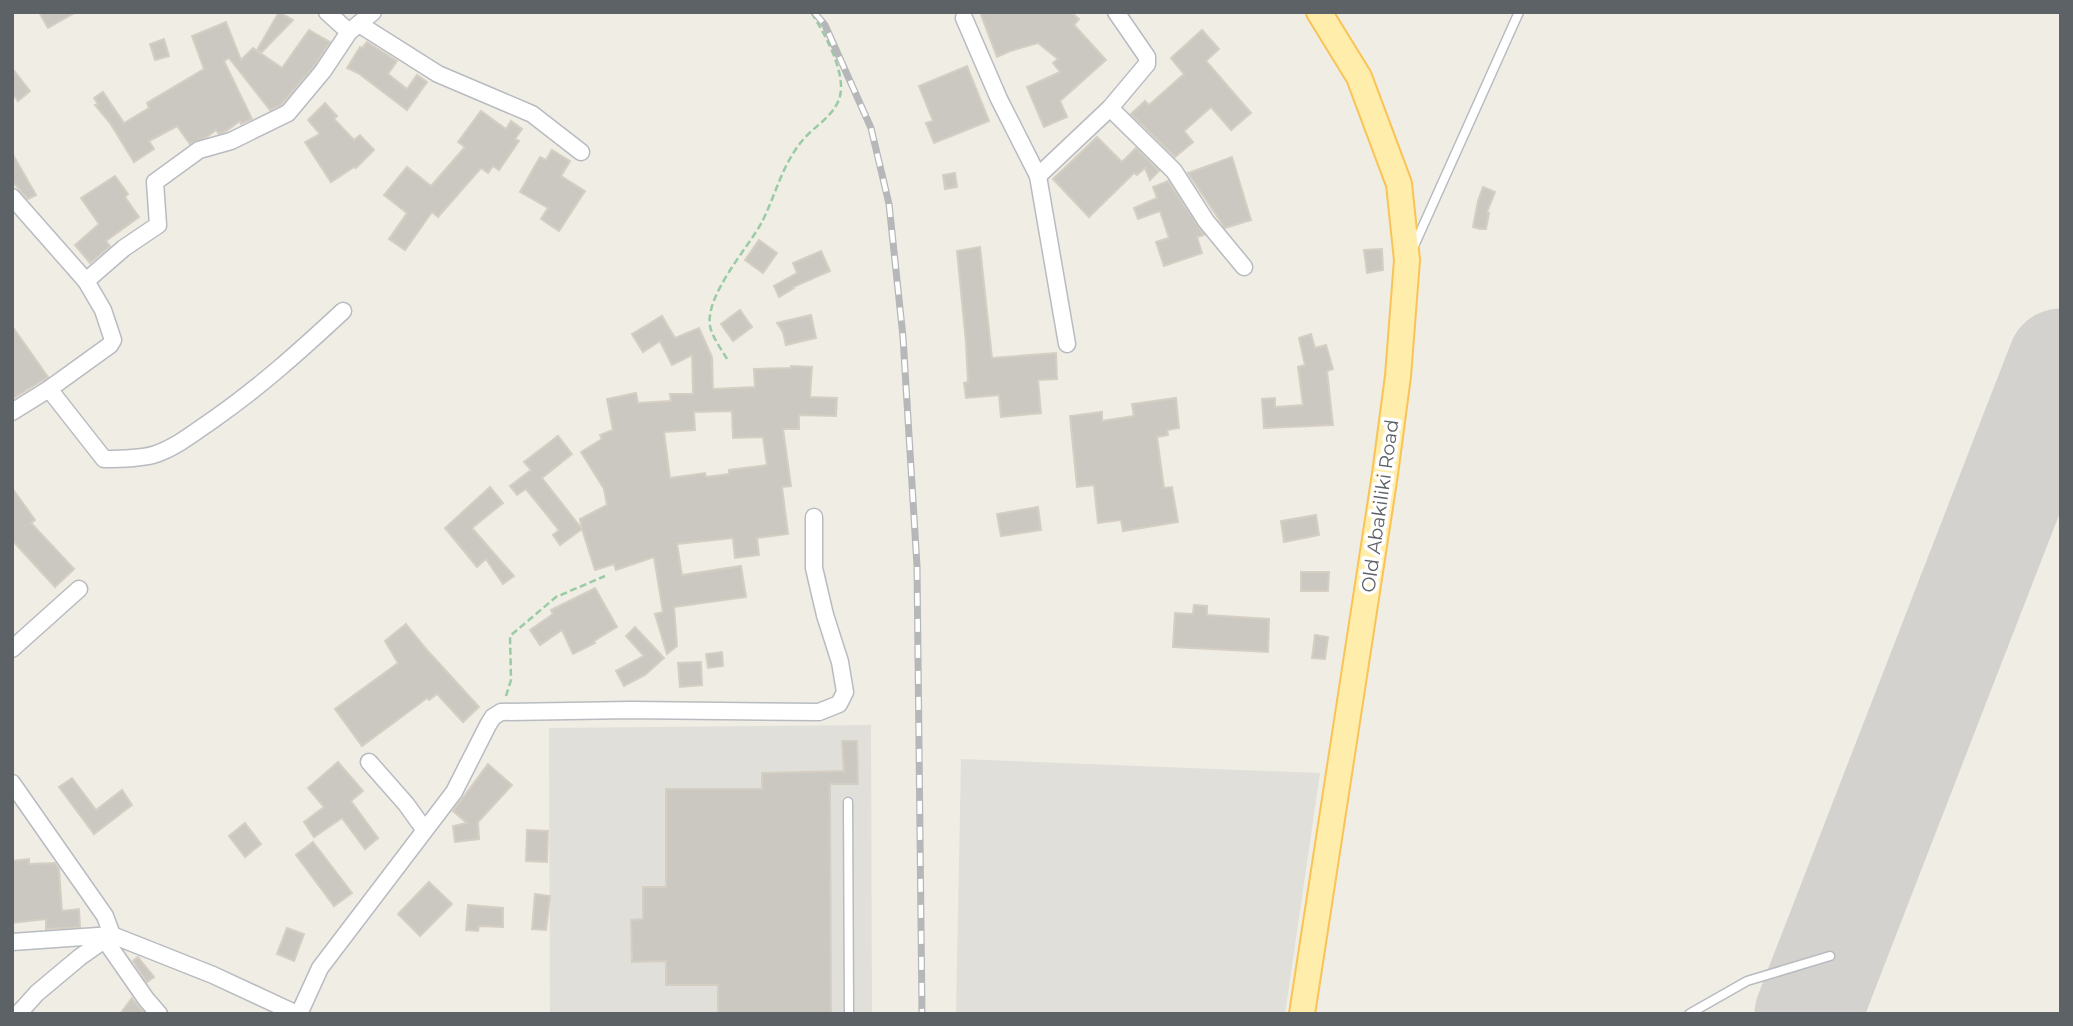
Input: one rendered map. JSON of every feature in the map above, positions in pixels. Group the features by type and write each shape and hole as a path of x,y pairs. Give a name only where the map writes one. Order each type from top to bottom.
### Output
{"main road":[{"name":"Old Abakiliki Road","path":"1303,1014 1385,474 1398,376 1407,260 1399,184 1359,77 1319,12"}],"street":[{"path":"327,12 438,74 532,114 581,152"},
{"path":"86,281 124,248 158,225 155,182 199,150 231,141 288,113 354,28 373,12"},
{"path":"1038,176 1110,108 1147,64 1147,57 1116,12"},
{"path":"964,18 999,99 1038,176 1067,344"},
{"path":"1110,108 1174,171 1206,221 1244,268"},
{"path":"12,197 86,281 103,310 113,340 49,389 12,412"},
{"path":"49,389 104,459 152,455 182,441 244,398 294,357 342,311"},
{"path":"12,942 109,938 213,975 298,1014 320,968 454,792 488,725 493,717 501,712 819,712 839,704 845,692 841,662 825,614 814,568 814,517"},
{"path":"12,649 79,590"},
{"path":"369,762 424,830"},
{"path":"12,783 98,905 105,916 109,938 146,999 159,1014"},
{"path":"18,1014 37,993 80,957 109,938"}],"lane":[{"path":"1407,260 1519,12"},
{"path":"848,802 849,1014"},
{"path":"1689,1014 1747,981 1830,956"}],"path":[{"path":"727,359 710,326 713,303 728,274 762,222 782,171 802,141 832,112 841,96 837,62 823,30 811,12"},
{"path":"501,712 511,680 510,636 556,597 605,576"}],"shaded area":[{"path":"871,725 872,1014 550,1014 549,728"},
{"path":"961,759 1320,773 1285,1014 956,1014"}],"building":[{"path":"39,12 76,12 48,28"},
{"path":"279,12 293,20 261,53 257,50"},
{"path":"980,12 1071,12 1079,19 1074,25 1106,60 1060,101 1067,117 1044,127 1027,87 1060,72 1053,63 1058,59 1038,43 997,57"},
{"path":"226,22 241,60 253,48 282,68 309,30 330,42 315,65 281,105 270,110 229,58 224,61 252,119 241,124 240,121 219,134 216,130 190,144 177,126 149,141 154,149 134,162 110,123 95,105 98,104 94,98 103,92 124,123 149,108 147,103 204,69 192,36"},
{"path":"1202,30 1219,49 1206,61 1251,113 1231,130 1211,107 1184,131 1193,142 1175,157 1131,114 1145,101 1149,105 1184,74 1171,58"},
{"path":"164,39 169,56 155,60 150,44"},
{"path":"367,42 397,61 388,74 407,89 417,75 427,82 407,110 358,73 347,68 360,47"},
{"path":"967,66 989,121 934,143 926,123 933,121 919,86"},
{"path":"12,68 30,91 18,101 12,93"},
{"path":"325,103 337,116 334,119 354,140 360,135 374,150 356,168 331,182 305,142 320,134 308,120"},
{"path":"481,111 506,129 511,121 522,129 515,139 519,141 499,170 493,166 488,173 481,168 438,217 432,212 405,250 389,239 407,213 384,195 407,167 431,186 465,147 458,142"},
{"path":"1097,137 1122,162 1136,148 1159,171 1150,180 1145,168 1137,175 1134,173 1089,217 1053,179"},
{"path":"552,150 570,161 561,176 585,191 559,231 541,219 548,208 520,192 540,157 546,160"},
{"path":"12,153 36,195 28,199 12,181"},
{"path":"1232,157 1251,220 1225,228 1188,173"},
{"path":"955,173 957,187 945,189 943,175"},
{"path":"115,176 128,194 125,197 139,217 106,241 110,246 90,263 75,245 99,224 81,198"},
{"path":"1168,181 1204,235 1197,237 1202,253 1164,266 1156,242 1169,238 1160,211 1138,219 1134,208 1157,198 1153,187"},
{"path":"1483,187 1495,192 1487,212 1486,229 1480,229 1473,227"},
{"path":"759,240 777,253 763,273 745,260"},
{"path":"980,247 992,358 1056,353 1057,379 1038,380 1041,413 1001,417 999,395 966,398 966,343 957,251"},
{"path":"1382,249 1383,270 1367,273 1364,250"},
{"path":"821,251 830,271 793,287 779,297 774,286 797,273 793,263"},
{"path":"740,310 752,327 733,341 721,324"},
{"path":"811,315 816,338 786,345 783,332 777,323"},
{"path":"662,316 675,338 699,328 712,357 713,389 755,387 754,369 812,367 810,397 837,398 836,416 799,415 799,429 783,429 791,486 782,487 788,534 757,538 759,555 735,558 733,538 677,544 682,575 741,566 746,597 674,607 677,646 667,654 655,614 663,612 654,557 616,570 614,564 595,570 580,519 607,505 604,489 581,452 602,439 600,435 613,430 607,399 636,393 638,403 671,401 670,394 693,394 692,355 672,365 660,341 643,352 632,334","holes":["732,411 733,438 763,437 767,465 729,470 729,474 706,477 705,473 670,478 664,432 695,430 694,412"]},
{"path":"12,326 48,377 12,399"},
{"path":"1311,334 1315,348 1326,345 1333,369 1327,371 1333,425 1264,428 1262,399 1275,398 1275,407 1303,405 1298,367 1305,365 1299,338"},
{"path":"1176,398 1179,428 1167,430 1168,435 1157,437 1164,488 1172,487 1178,522 1123,531 1121,520 1098,523 1094,485 1077,487 1070,416 1102,412 1102,421 1134,416 1132,404"},
{"path":"558,436 572,454 542,478 582,529 560,545 553,535 559,530 526,489 517,495 510,486 531,470 524,462"},
{"path":"490,487 503,503 472,528 514,576 503,584 486,559 477,567 445,528"},
{"path":"12,488 35,520 31,523 74,569 55,587 12,540"},
{"path":"1038,507 1041,530 1001,536 997,514"},
{"path":"1316,515 1319,535 1284,542 1281,521"},
{"path":"1301,572 1329,572 1328,591 1301,591"},
{"path":"595,588 617,627 594,641 595,643 573,654 562,630 540,645 530,630 553,614 551,610"},
{"path":"1194,605 1207,606 1207,615 1269,619 1268,652 1173,647 1175,613 1193,614"},
{"path":"406,624 479,707 463,722 437,694 429,700 427,698 362,746 335,709 398,663 385,641"},
{"path":"635,627 664,658 645,675 624,686 616,671 644,656 626,636"},
{"path":"1315,635 1328,637 1325,659 1312,658"},
{"path":"722,652 723,666 708,668 706,654"},
{"path":"701,662 702,685 680,687 678,663"},
{"path":"842,741 857,741 858,784 830,784 831,1014 718,1014 718,985 666,985 666,961 632,962 631,920 643,919 643,887 666,887 666,789 762,789 762,773 844,771"},
{"path":"338,762 363,791 351,801 378,838 365,849 342,818 314,837 304,822 324,807 308,788"},
{"path":"488,764 512,785 478,822 479,839 455,842 453,826 467,823 453,811"},
{"path":"72,778 96,810 122,790 132,805 94,834 59,787"},
{"path":"245,823 261,844 245,857 229,836"},
{"path":"527,830 548,831 547,862 526,861"},
{"path":"313,842 352,893 334,906 296,855"},
{"path":"29,859 29,864 55,863 59,869 62,911 79,909 80,927 46,929 46,919 12,923 12,861"},
{"path":"429,882 452,904 420,936 398,914"},
{"path":"535,894 550,896 546,930 532,929"},
{"path":"468,905 503,908 503,927 479,926 478,931 466,930"},
{"path":"287,928 304,934 294,961 277,954"},
{"path":"138,957 154,977 147,982 133,961"},
{"path":"132,998 134,1001 145,1014 120,1014"}],"runway":[{"path":"1808,1014 2061,362"}],"railway":[{"path":"814,12 825,25 871,128 889,204 903,337 917,566 922,1014"}]}
